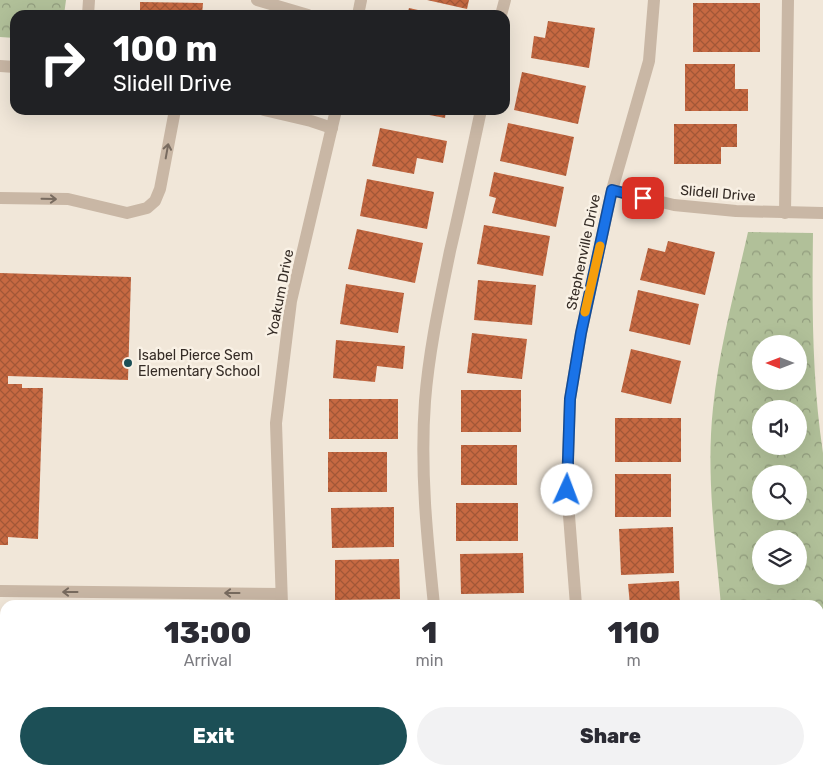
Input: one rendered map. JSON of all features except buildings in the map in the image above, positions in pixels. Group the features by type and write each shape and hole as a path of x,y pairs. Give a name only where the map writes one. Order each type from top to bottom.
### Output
{"street":[{"path":"257,0 291,10"},
{"name":"Stephenville Drive","path":"576,600 567,490 570,399 581,333 612,190 649,61 654,0"},
{"path":"785,212 788,0"},
{"path":"0,198 68,199 127,212 140,211 147,208 155,201 160,189 173,115"},
{"path":"285,115 332,128"},
{"name":"Yoakum Drive","path":"281,599 276,423 290,301 335,115"},
{"path":"434,600 424,498 425,400 443,287 480,115"},
{"name":"Slidell Drive","path":"612,190 674,205 736,211 823,213"},
{"path":"0,591 281,599"}],"green space":[{"path":"0,0 66,0 65,10 10,10 10,38 0,37"},
{"path":"748,232 813,233 815,371 823,453 823,600 721,600 712,506 710,457 713,408 719,364"}],"slow traffic":[{"path":"585,312 600,246"}],"place":[{"name":"Isabel Pierce Sem Elementary School","path":"128,363"}],"route":[{"path":"567,490 570,399 581,333 612,190 643,198"}]}
